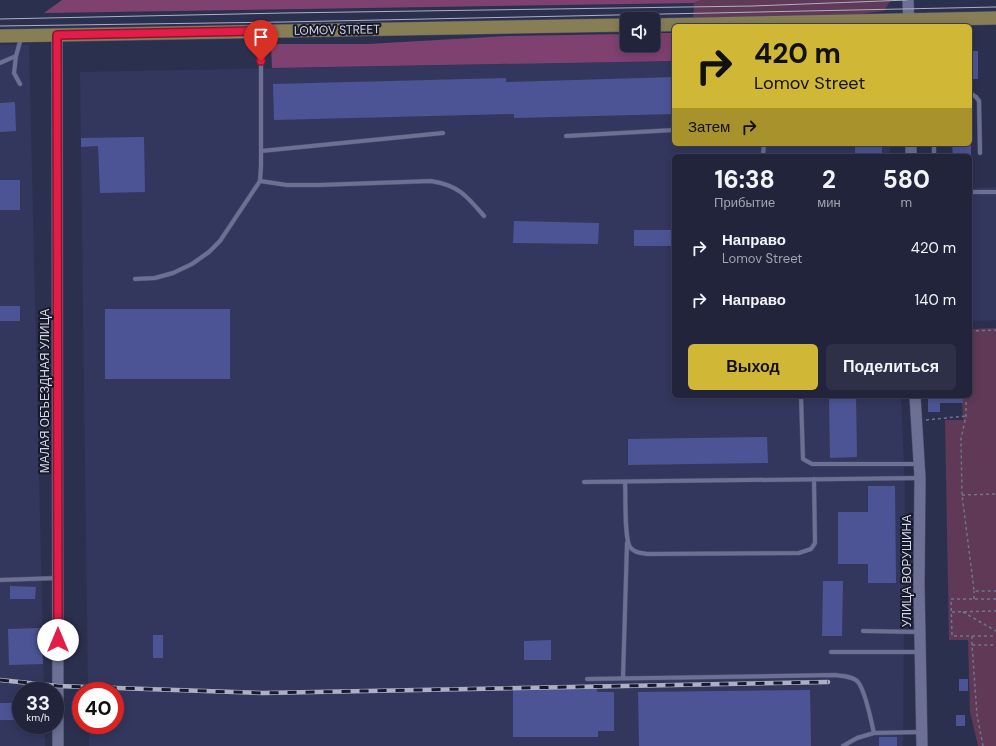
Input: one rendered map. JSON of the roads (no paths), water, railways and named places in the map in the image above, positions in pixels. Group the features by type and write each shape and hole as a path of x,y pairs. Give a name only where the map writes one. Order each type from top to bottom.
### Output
{"main road":[{"path":"772,24 909,22 996,18"},
{"name":"LOMOV STREET","path":"0,36 620,25"},
{"path":"660,25 672,25"}],"street":[{"path":"908,0 909,22"},
{"name":"МАЛАЯ ОБЪЕЗДНАЯ УЛИЦА","path":"57,35 58,746"},
{"name":"УЛИЦА ВОРУШИНА","path":"915,398 920,464 920,652 922,746"}],"lane":[{"path":"135,280 155,278 173,273 192,264 209,252 220,241 260,181 261,31"},
{"path":"20,84 14,73 21,35"},
{"path":"0,63 16,56"},
{"path":"972,94 976,96 979,101 980,153"},
{"path":"566,136 672,130"},
{"path":"261,151 443,133"},
{"path":"260,181 287,185 431,181 445,183 456,188 470,200 484,216"},
{"path":"972,192 996,192"},
{"path":"801,398 803,458 806,462 812,464 920,464"},
{"path":"584,482 920,478"},
{"path":"628,539 631,548 638,553 647,554 799,553 811,549 815,543 814,479"},
{"path":"623,678 628,539 625,482"},
{"path":"0,580 58,578"},
{"path":"863,631 920,632"},
{"path":"831,652 920,652"},
{"path":"587,679 835,674 847,676 858,682 865,698 874,733"},
{"path":"843,746 857,738 874,733 921,732"}],"tram line":[{"path":"0,19 753,6 907,0"},
{"path":"0,26 284,22 996,7"}],"railway":[{"path":"0,680 58,686 263,693 828,682"}]}
